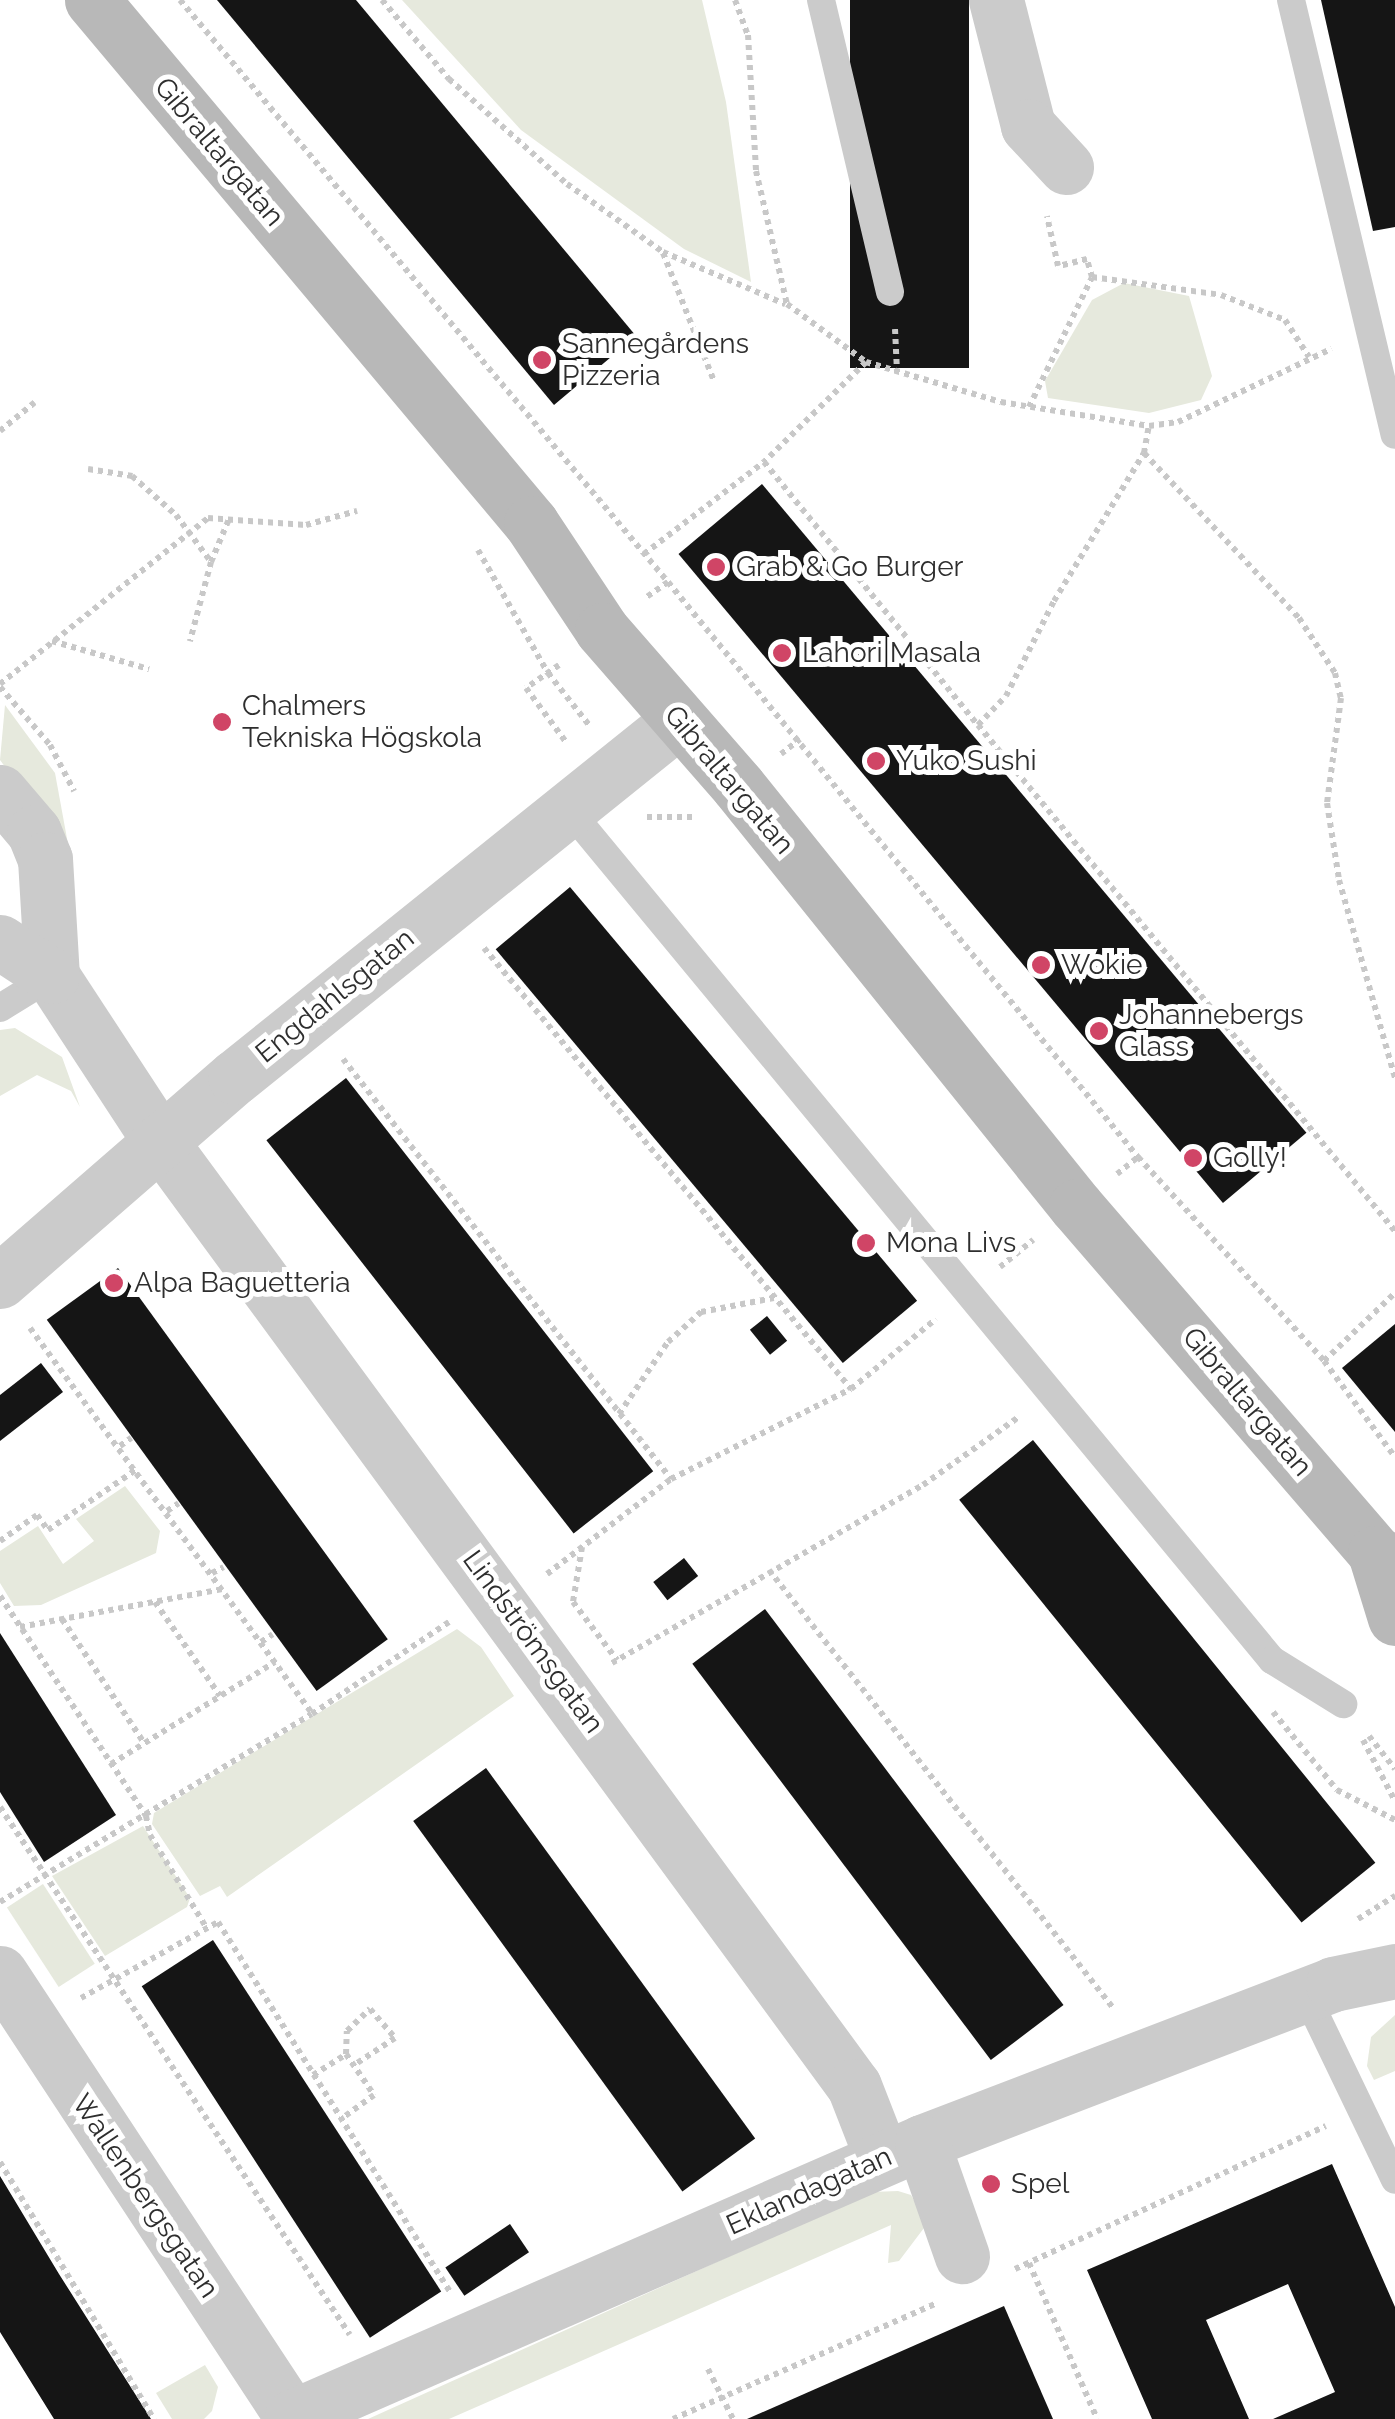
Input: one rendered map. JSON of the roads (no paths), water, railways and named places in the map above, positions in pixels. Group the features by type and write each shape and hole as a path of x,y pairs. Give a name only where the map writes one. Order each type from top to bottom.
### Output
{"street":[{"name":"Gibraltargatan","path":"92,0 531,523 602,630 1076,1206 1385,1558 1395,1618"},
{"path":"996,0 1028,126 1066,167"},
{"name":"Engdahlsgatan","path":"13,1302 160,1141 679,720"},
{"path":"0,792 34,832 45,859 52,976"},
{"path":"0,942 52,976"},
{"name":"Lindströmsgatan","path":"52,976 160,1141 902,2150 970,2277"},
{"name":"Eklandagatan","path":"1320,1990 1395,1948"},
{"name":"Eklandagatan","path":"290,2418 902,2150 1320,1990 1395,1971"},
{"name":"Wallenbergsgatan","path":"0,1973 290,2418"}],"lane":[{"path":"821,0 890,292"},
{"path":"1291,0 1395,435"},
{"path":"569,810 1272,1660 1343,1704"},
{"path":"0,1008 52,976"},
{"path":"1320,1990 1358,2111 1395,2180"}],"place":[{"name":"Sannegårdens Pizzeria","path":"542,360"},
{"name":"Grab & Go Burger","path":"716,567"},
{"name":"Lahori Masala","path":"782,653"},
{"name":"Chalmers Tekniska Högskola","path":"222,722"},
{"name":"Yuko Sushi","path":"876,761"},
{"name":"Wokie","path":"1041,965"},
{"name":"Johannebergs Glass","path":"1099,1031"},
{"name":"Golly!","path":"1193,1158"},
{"name":"Mona Livs","path":"866,1243"},
{"name":"Alpa Baguetteria","path":"114,1283"},
{"name":"Spel","path":"991,2184"}]}
